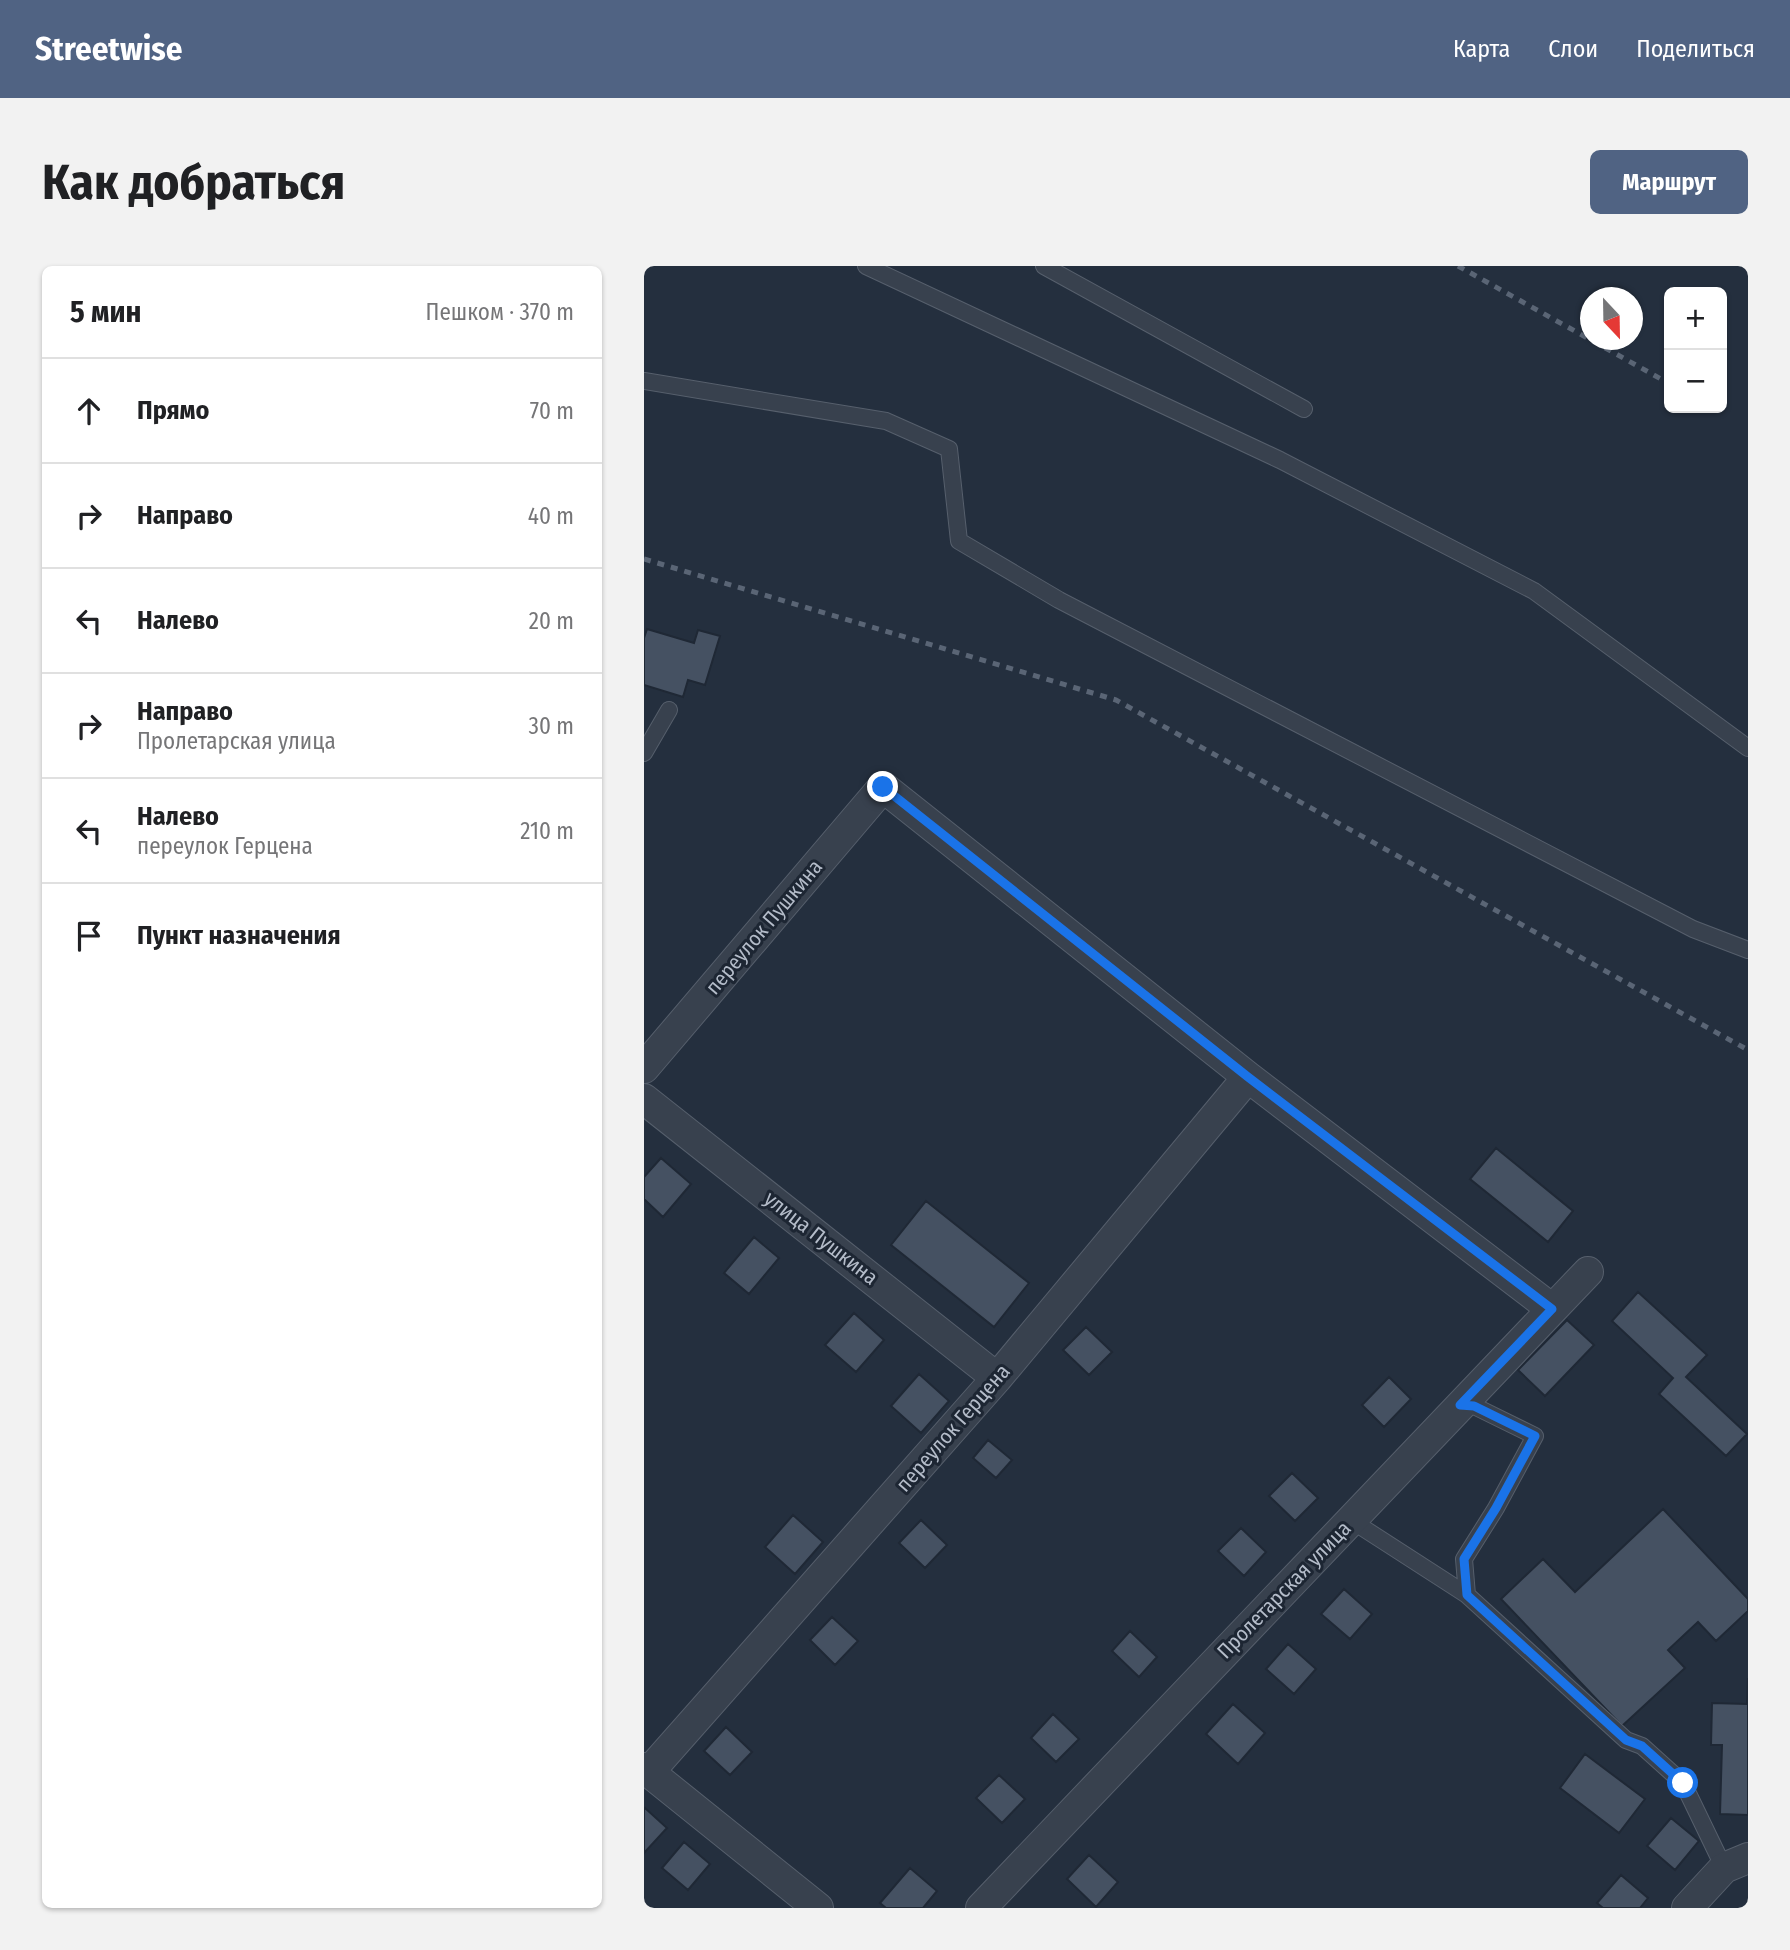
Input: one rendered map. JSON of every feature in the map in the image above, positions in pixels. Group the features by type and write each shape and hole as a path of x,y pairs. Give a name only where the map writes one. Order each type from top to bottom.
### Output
{"street":[{"name":"переулок Пушкина","path":"644,1068 883,787 1248,1077"},
{"path":"1248,1077 1552,1309"},
{"name":"переулок Герцена","path":"647,1770 997,1378 1248,1077"},
{"name":"улица Пушкина","path":"644,1098 997,1378"},
{"name":"Пролетарская улица","path":"981,1908 1588,1272"},
{"path":"647,1770 818,1908"},
{"path":"1688,1908 1736,1863"}],"lane":[{"path":"866,266 1280,460 1534,592 1748,748"},
{"path":"1044,266 1304,409"},
{"path":"644,382 886,421 949,449 959,541 1059,600 1693,929 1748,950"},
{"path":"644,752 669,709"},
{"path":"1460,1405 1474,1406 1535,1436 1496,1508 1464,1559 1467,1595"},
{"path":"1348,1523 1360,1526 1467,1595 1626,1740 1642,1746 1683,1783 1736,1863"}],"building":[{"path":"647,629 694,643 698,630 720,636 705,685 688,680 683,697 644,685 644,638"},
{"path":"1496,1148 1573,1211 1548,1242 1470,1179"},
{"path":"661,1158 691,1184 663,1217 644,1199 644,1177"},
{"path":"926,1201 1029,1283 994,1327 891,1245"},
{"path":"754,1237 779,1258 749,1294 724,1273"},
{"path":"1638,1292 1707,1355 1686,1377 1747,1434 1726,1456 1659,1394 1673,1378 1612,1321"},
{"path":"854,1313 884,1340 856,1372 825,1345"},
{"path":"1567,1320 1594,1345 1545,1396 1518,1370"},
{"path":"1086,1327 1112,1352 1089,1375 1063,1350"},
{"path":"919,1374 949,1401 921,1433 891,1406"},
{"path":"1389,1377 1411,1399 1384,1427 1362,1405"},
{"path":"988,1440 1012,1460 996,1478 973,1458"},
{"path":"1292,1473 1318,1498 1295,1521 1269,1496"},
{"path":"1663,1509 1748,1599 1748,1611 1716,1641 1698,1622 1668,1650 1685,1668 1622,1726 1501,1599 1543,1559 1575,1592"},
{"path":"793,1515 823,1542 795,1574 765,1547"},
{"path":"921,1520 947,1545 925,1568 899,1543"},
{"path":"1241,1528 1266,1552 1244,1576 1218,1551"},
{"path":"1344,1589 1372,1614 1350,1639 1321,1614"},
{"path":"832,1617 858,1641 835,1665 810,1640"},
{"path":"1130,1631 1157,1657 1139,1677 1112,1651"},
{"path":"1288,1644 1316,1669 1294,1694 1266,1669"},
{"path":"1748,1678 1748,1815 1720,1814 1722,1745 1711,1745 1712,1703 1747,1704"},
{"path":"1233,1704 1265,1733 1238,1764 1206,1734"},
{"path":"1053,1714 1079,1739 1056,1762 1031,1738"},
{"path":"726,1727 752,1752 730,1775 704,1751"},
{"path":"1585,1754 1645,1799 1619,1833 1560,1788"},
{"path":"999,1775 1025,1799 1002,1823 976,1798"},
{"path":"644,1809 667,1828 644,1853"},
{"path":"1671,1818 1699,1841 1675,1870 1647,1846"},
{"path":"684,1842 710,1864 688,1890 662,1868"},
{"path":"1089,1855 1118,1882 1096,1907 1067,1879"},
{"path":"910,1868 937,1891 923,1908 886,1908 880,1903"},
{"path":"1621,1875 1648,1898 1640,1908 1603,1908 1597,1903"}],"railway":[{"path":"1458,266 1661,379"},
{"path":"644,559 1116,700 1748,1050"}],"route":[{"path":"883,787 1248,1077 1552,1309 1460,1405 1474,1406 1535,1436 1496,1508 1464,1559 1467,1595 1626,1740 1642,1746 1683,1783"}]}
